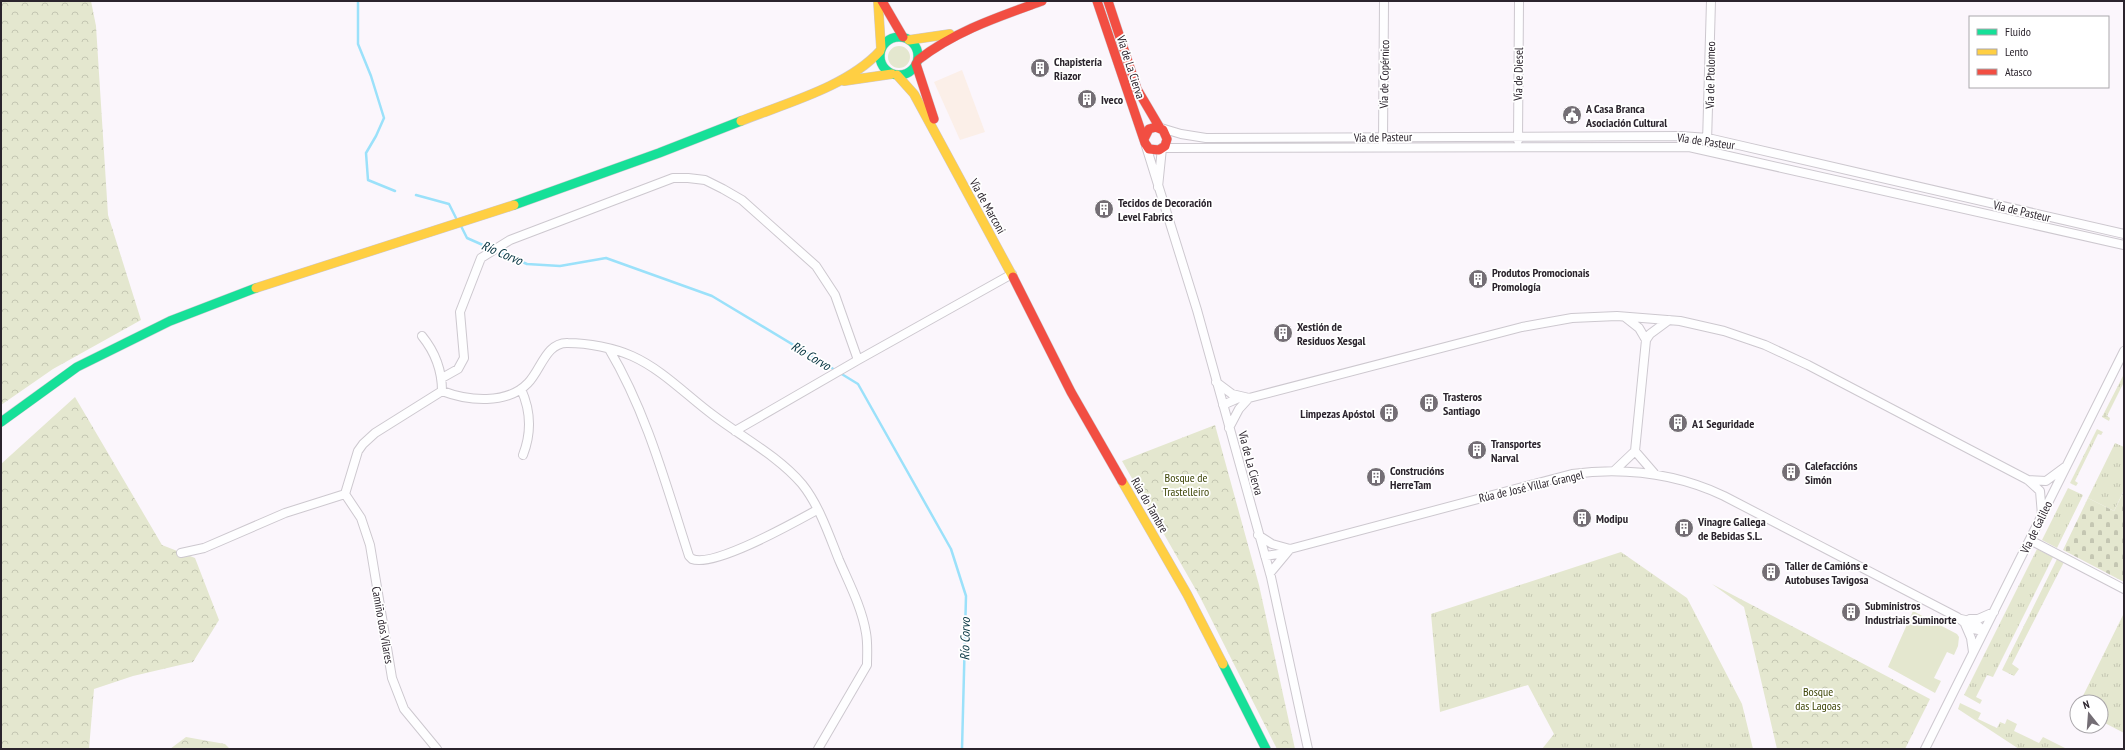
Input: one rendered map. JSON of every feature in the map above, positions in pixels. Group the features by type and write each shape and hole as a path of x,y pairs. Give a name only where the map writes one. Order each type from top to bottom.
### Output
{"main road":[{"path":"878,1 881,49 880,56 883,67 894,74"},
{"path":"882,1 906,38 918,51 917,62"},
{"path":"836,83 875,75 908,73 917,62 933,48 958,33 1042,1"},
{"name":"Vía de La Cierva","path":"1097,1 1145,143"},
{"name":"Vía de La Cierva","path":"1108,1 1137,89 1160,128"},
{"path":"1,422 77,367 134,337 170,321 257,287 479,218 666,151 836,83 870,62 884,44 893,38 958,33"},
{"name":"Vía de Marconi","path":"917,62 920,81 944,148"},
{"name":"Vía de Marconi","path":"894,74 914,94 1012,274"},
{"path":"1160,128 1167,136 1167,143 1162,148 1152,150 1145,143 1149,129 1160,128"},
{"name":"Rúa do Tambre","path":"1012,274 1071,392 1187,594 1266,749"}],"street":[{"name":"Vía de Copérnico","path":"1383,147 1384,1"},
{"name":"Vía de Diesel","path":"1518,148 1519,1"},
{"name":"Vía de Ptolomeo","path":"1706,149 1708,138 1710,1"},
{"name":"Vía de Pasteur","path":"1160,128 1181,134 1206,138 1518,136 1681,136 1708,138 2124,234"},
{"name":"Vía de La Cierva","path":"1145,143 1197,310 1258,535 1270,573 1308,749"},
{"name":"Vía de Pasteur","path":"1162,148 1518,148 1675,146 1706,149 2124,245"},
{"name":"Vía de La Cierva","path":"1158,187 1162,148"},
{"path":"442,378 458,369 464,358 460,312 481,258 510,240 673,178 705,180 742,200 816,266 835,295 858,360"},
{"path":"735,431 1012,274"},
{"path":"1625,317 1647,336"},
{"path":"1633,471 1647,336 1651,326 1648,317"},
{"path":"1223,405 1522,326 1572,318 1648,317 1724,331 1765,345 1808,365 2028,480 2050,499"},
{"path":"1647,336 1669,320"},
{"path":"422,336 434,353 442,378 442,391"},
{"path":"181,553 204,548 285,513 345,494 358,451 363,444 375,433 442,391 478,400 504,396 521,389 532,377 554,346 567,343 609,349 632,356 682,388 711,414 779,463 802,484 817,510 861,613 868,652 867,664 818,749"},
{"path":"609,349 625,376 639,406 689,556 692,559 706,559 756,543 817,510"},
{"name":"Vía de Galileo","path":"1925,749 2124,351"},
{"path":"1216,382 1226,390 1245,399"},
{"path":"521,389 528,409 530,434 522,455"},
{"path":"1229,428 1245,399"},
{"path":"1615,470 1634,454"},
{"path":"1634,454 1654,473"},
{"path":"2042,515 2040,491 2046,481 2066,467"},
{"name":"Rúa de José Villar Grangel","path":"1264,556 1572,474 1615,470 1654,473 1692,482 1724,496 1961,619 1973,629 1984,631"},
{"path":"2028,480 2046,481 2057,484"},
{"name":"Camiño dos Vilares","path":"345,494 361,518 370,545 392,678 404,709 437,749"},
{"path":"1258,535 1272,544 1286,550 1270,573"},
{"path":"2030,540 2124,589"},
{"path":"1974,652 1971,638 1961,619 1978,619 1994,612"}],"shaded area":[{"path":"962,70 985,132 960,140 934,82"}],"green space":[{"path":"1,1 91,1 96,26 108,215 141,320 53,369 1,405"},
{"path":"899,46 907,49 910,57 907,65 899,68 891,65 888,57 891,49"},
{"path":"2124,374 2124,382 2107,416 2110,418 2109,421 2102,417"},
{"path":"75,397 162,545 195,558 219,620 193,662 133,676 94,689 89,749 1,749 1,464"},
{"name":"Bosque de Trastelleiro","path":"1215,425 1259,585 1295,749 1277,749 1200,597 1122,461"},
{"path":"2097,429 2103,432 2101,435 2098,434 2075,481 2078,483 2076,486 2070,483"},
{"path":"2115,443 2124,447 2124,490 2114,511 2088,498"},
{"path":"2068,488 2083,495 2057,548 2042,540"},
{"path":"2124,491 2124,582 2063,550 2088,498 2114,511"},
{"path":"2037,549 2053,557 1993,677 1987,675 1976,697 1982,700 1980,704 1964,695"},
{"path":"1621,552 1687,598 1742,704 1753,749 1542,749 1554,734 1528,685 1440,712 1431,614"},
{"path":"2057,559 2064,562 2012,664 2019,669 2014,676 2002,670"},
{"name":"Bosque das Lagoas","path":"1712,584 1930,699 1905,749 1777,749 1744,607"},
{"path":"1913,611 1957,634 1959,637 1958,646 1954,655 1947,652 1934,678 1941,681 1935,693 1888,667"},
{"path":"2124,613 2124,733 2109,725 2109,694 2084,694"},
{"path":"1960,703 1981,713 1978,719 1997,728 2000,722 2005,724 2007,719 2017,724 2014,731 2039,743 2043,737 2067,749 2019,749 1958,709"},
{"path":"186,737 225,744 230,749 170,749"}],"waterway":[{"name":"Río Corvo","path":"358,1 358,44 371,76 384,118 366,153 368,180 395,191"},
{"name":"Río Corvo","path":"416,195 449,204 458,222"},
{"name":"Río Corvo","path":"461,226 467,238 492,249"},
{"name":"Río Corvo","path":"497,251 527,264 560,266 606,258 712,296 835,370"},
{"name":"Río Corvo","path":"840,373 858,384 951,549 966,596 962,749"}],"traffic: fast":[{"path":"895,37 903,37 913,42 917,49 918,56 917,63 913,70 903,75 895,75 885,70 883,67 880,60 880,52 885,42 888,40 895,37"},
{"path":"514,205 659,153 741,121"},
{"path":"1,422 77,367 170,321 256,288"},
{"path":"1223,664 1266,749"}],"traffic: slow":[{"path":"878,1 881,48"},
{"path":"909,40 950,34"},
{"path":"741,121 815,93 851,75 880,51"},
{"path":"844,81 892,74"},
{"path":"897,75 914,94 1013,277"},
{"path":"256,288 514,205"},
{"path":"1122,481 1187,594 1223,664"}],"traffic: jam":[{"path":"882,1 903,37"},
{"path":"918,60 932,50 962,33 993,19 1042,1"},
{"path":"1097,1 1145,143 1149,149 1159,150 1165,146 1167,139 1163,130 1156,127 1149,129 1144,139"},
{"path":"1108,1 1137,89 1160,128"},
{"path":"916,64 934,119"},
{"path":"1013,277 1071,392 1122,481"}],"place":[{"name":"Chapistería Riazor","path":"1040,68"},
{"name":"Iveco","path":"1087,99"},
{"name":"A Casa Branca Asociación Cultural","path":"1572,115"},
{"name":"Tecidos de Decoración Level Fabrics","path":"1104,209"},
{"name":"Produtos Promocionais Promología","path":"1478,279"},
{"name":"Xestión de Residuos Xesgal","path":"1283,333"},
{"name":"Trasteros Santiago","path":"1429,403"},
{"name":"Limpezas Apóstol","path":"1389,413"},
{"name":"A1 Seguridade","path":"1678,423"},
{"name":"Transportes Narval","path":"1477,450"},
{"name":"Calefaccións Simón","path":"1791,472"},
{"name":"Construcións HerreTam","path":"1376,477"},
{"name":"Modipu","path":"1582,518"},
{"name":"Vinagre Gallega de Bebidas S.L.","path":"1684,528"},
{"name":"Taller de Camións e Autobuses Tavigosa","path":"1771,572"},
{"name":"Subministros Industriais Suminorte","path":"1851,612"}]}
